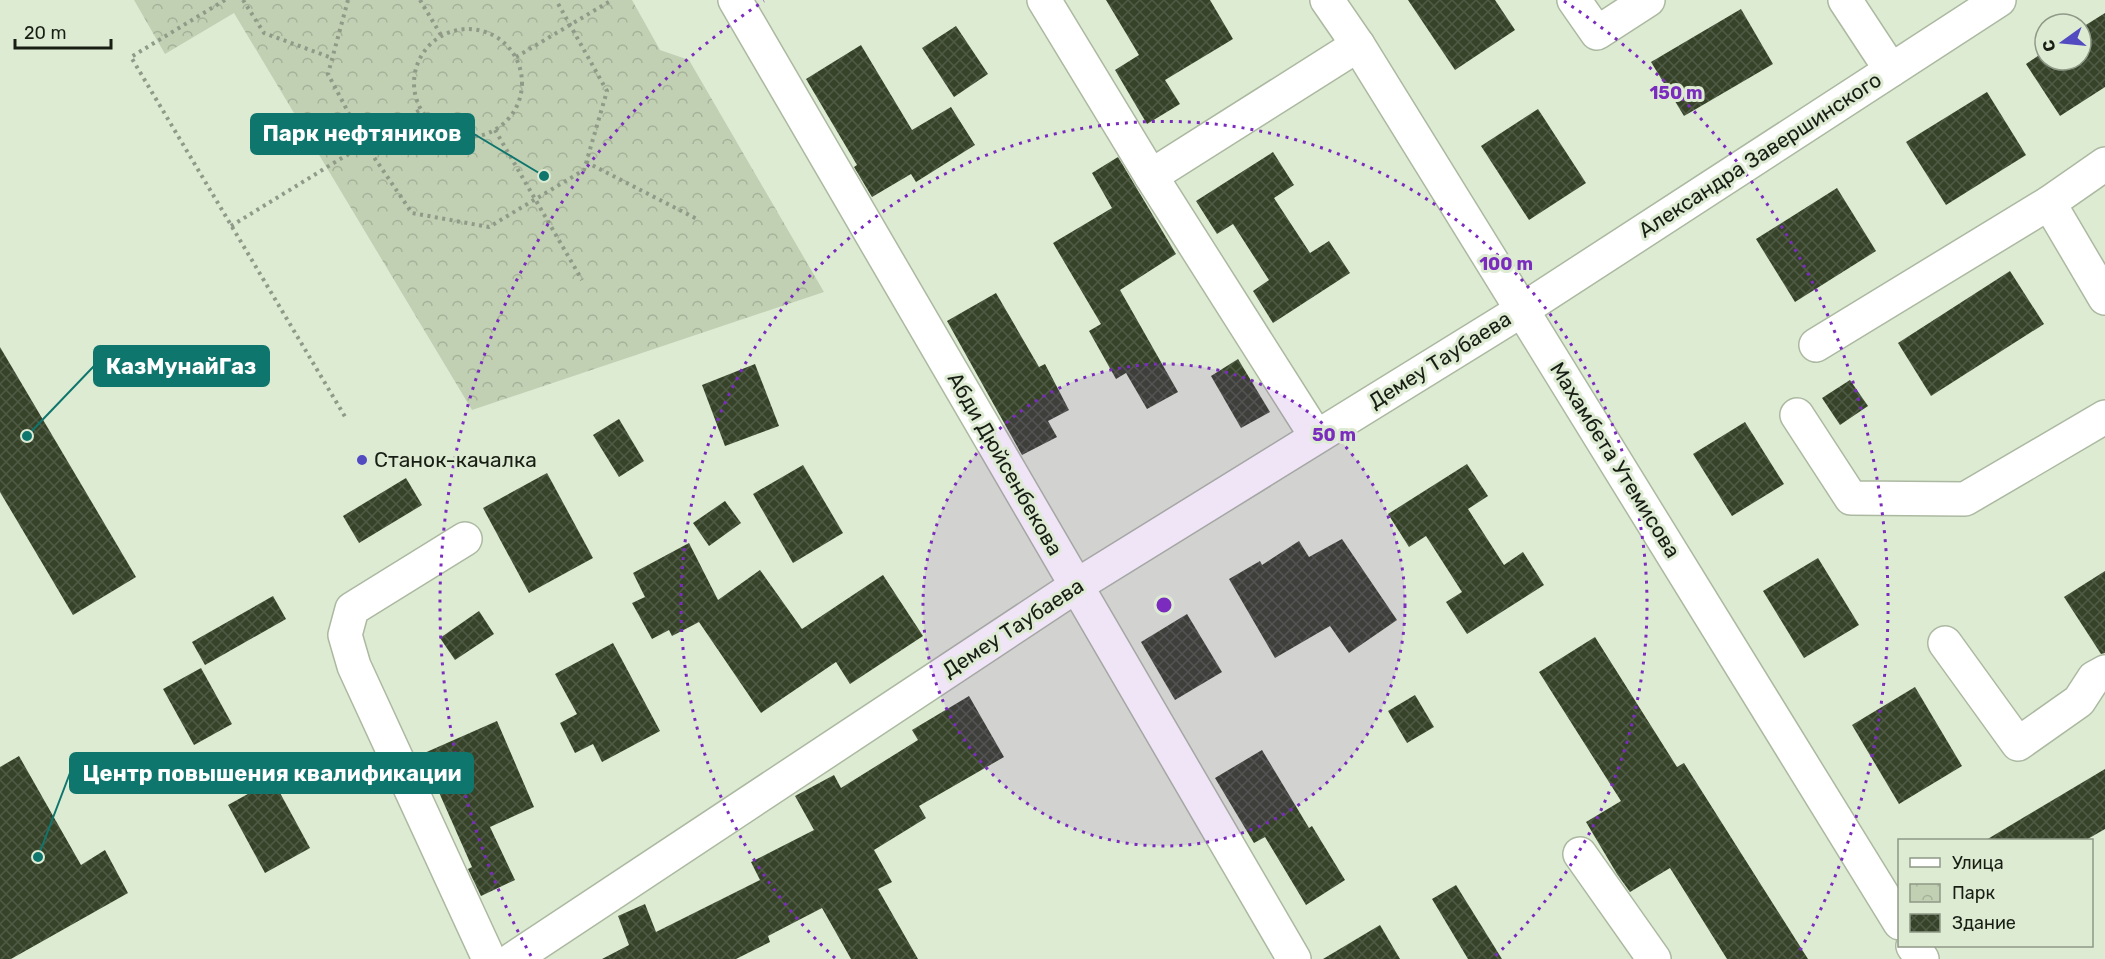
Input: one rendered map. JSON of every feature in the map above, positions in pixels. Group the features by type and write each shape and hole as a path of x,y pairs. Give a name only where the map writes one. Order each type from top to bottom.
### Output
{"street":[{"name":"Абди Дюйсенбекова","path":"735,0 1294,959"},
{"path":"1044,0 1151,176 1316,436"},
{"name":"Махамбета Утемисова","path":"1326,0 1358,45 1898,921"},
{"path":"1574,0 1597,33 1648,0"},
{"path":"1845,0 1892,70"},
{"name":"Александра Завершинского","path":"1522,310 1999,0"},
{"path":"1151,176 1358,45"},
{"path":"1816,345 2049,203 2105,164"},
{"path":"2049,203 2105,298"},
{"name":"Демеу Таубаева","path":"513,959 1076,586 1522,310"},
{"path":"1797,415 1851,498 1965,499 2105,417"},
{"path":"465,539 352,609 345,635 354,666 489,959"},
{"path":"1945,644 2018,744 2079,701 2094,678 2105,672"},
{"path":"1580,854 1654,959"}],"path":[{"path":"225,0 131,57 347,420"},
{"path":"243,0 264,33 332,58"},
{"path":"348,0 328,74 365,144 412,213 489,227 584,170 607,91 556,0"},
{"path":"420,0 441,35"},
{"path":"516,57 612,0"},
{"path":"466,29 492,33 506,43 516,57 523,75 522,94 515,111 503,126 486,135 467,138 449,135 433,124 420,110 414,94 414,76 418,60 428,46 441,35 466,29"},
{"path":"231,226 420,110"},
{"path":"495,130 582,280"},
{"path":"586,162 697,219"}],"green space":[{"path":"134,0 632,0 660,50 689,60 824,292 472,410 234,13 165,54"}],"building":[{"path":"1106,0 1210,0 1233,39 1165,80 1180,104 1147,124 1115,70 1139,55"},
{"path":"1408,0 1495,0 1515,30 1455,70"},
{"path":"1741,9 1773,64 1684,116 1651,62"},
{"path":"2105,13 2105,87 2060,116 2026,64 2033,59 2033,72 2093,72 2093,20"},
{"path":"956,26 988,74 954,97 922,48"},
{"path":"861,45 912,130 951,107 975,145 916,182 911,174 872,197 854,167 857,165 806,79"},
{"path":"1987,92 2026,155 1946,205 1906,142"},
{"path":"1538,109 1586,183 1529,220 1481,146"},
{"path":"1273,152 1294,185 1274,198 1310,253 1329,241 1350,273 1273,323 1253,291 1269,280 1233,224 1217,234 1196,201"},
{"path":"1118,157 1176,254 1120,290 1178,392 1147,409 1126,373 1116,379 1089,331 1101,324 1053,243 1112,208 1092,173"},
{"path":"1837,188 1876,251 1795,302 1756,239"},
{"path":"2010,271 2044,324 1931,396 1898,343"},
{"path":"996,293 1039,367 1045,364 1069,410 1048,421 1057,437 1022,455 947,321"},
{"path":"0,347 136,577 73,615 0,492"},
{"path":"1238,359 1270,412 1241,428 1211,376"},
{"path":"755,364 779,426 725,446 702,385"},
{"path":"1850,380 1868,406 1840,425 1822,398"},
{"path":"619,419 644,461 619,477 593,435"},
{"path":"1745,422 1784,484 1732,516 1693,454"},
{"path":"1467,464 1488,496 1468,509 1504,565 1523,552 1544,585 1467,634 1446,602 1462,592 1426,536 1409,547 1388,514"},
{"path":"803,465 843,533 793,563 753,494"},
{"path":"547,473 593,558 529,593 483,508"},
{"path":"406,478 422,505 359,543 343,516"},
{"path":"725,501 741,523 709,546 693,523"},
{"path":"1342,539 1397,620 1349,653 1330,626 1275,658 1229,579 1260,561 1262,565 1299,541 1309,557"},
{"path":"689,543 718,600 760,570 802,629 883,575 923,636 850,684 836,662 761,713 699,622 672,636 669,630 652,639 632,603 645,597 633,573"},
{"path":"1818,558 1859,625 1804,658 1763,591"},
{"path":"2105,571 2105,653 2101,654 2064,597"},
{"path":"273,596 286,619 205,665 192,642"},
{"path":"479,611 494,634 455,660 440,638"},
{"path":"1187,614 1222,672 1175,700 1141,642"},
{"path":"1595,637 1677,767 1684,763 1808,959 1727,959 1670,868 1630,892 1617,874 1586,822 1621,801 1539,672"},
{"path":"613,643 660,731 602,762 593,744 575,753 560,723 577,714 555,674"},
{"path":"201,668 232,724 194,745 163,689"},
{"path":"1915,687 1962,766 1899,804 1852,725"},
{"path":"1415,695 1434,727 1407,743 1388,711"},
{"path":"969,696 1004,757 919,806 926,818 874,850 892,882 878,889 918,959 851,959 822,908 768,936 770,942 736,959 602,959 629,945 618,916 645,904 656,932 760,880 751,862 814,830 795,796 834,775 841,788 918,740 912,730"},
{"path":"497,721 534,807 490,827 515,880 481,896 468,869 472,867 422,754"},
{"path":"1262,750 1309,828 1312,826 1345,880 1306,905 1265,837 1254,843 1215,778"},
{"path":"19,756 81,865 105,850 128,893 11,959 0,959 0,767"},
{"path":"2105,769 2105,829 2088,839 1988,839"},
{"path":"273,780 310,848 265,873 228,805"},
{"path":"1456,885 1502,959 1468,959 1432,899"},
{"path":"1380,925 1400,959 1323,959"}],"place":[{"name":"Парк нефтяников","path":"544,176"},
{"name":"КазМунайГаз","path":"27,436"},
{"name":"Станок-качалка","path":"362,460"},
{"name":"Центр повышения квалификации","path":"38,857"}]}
